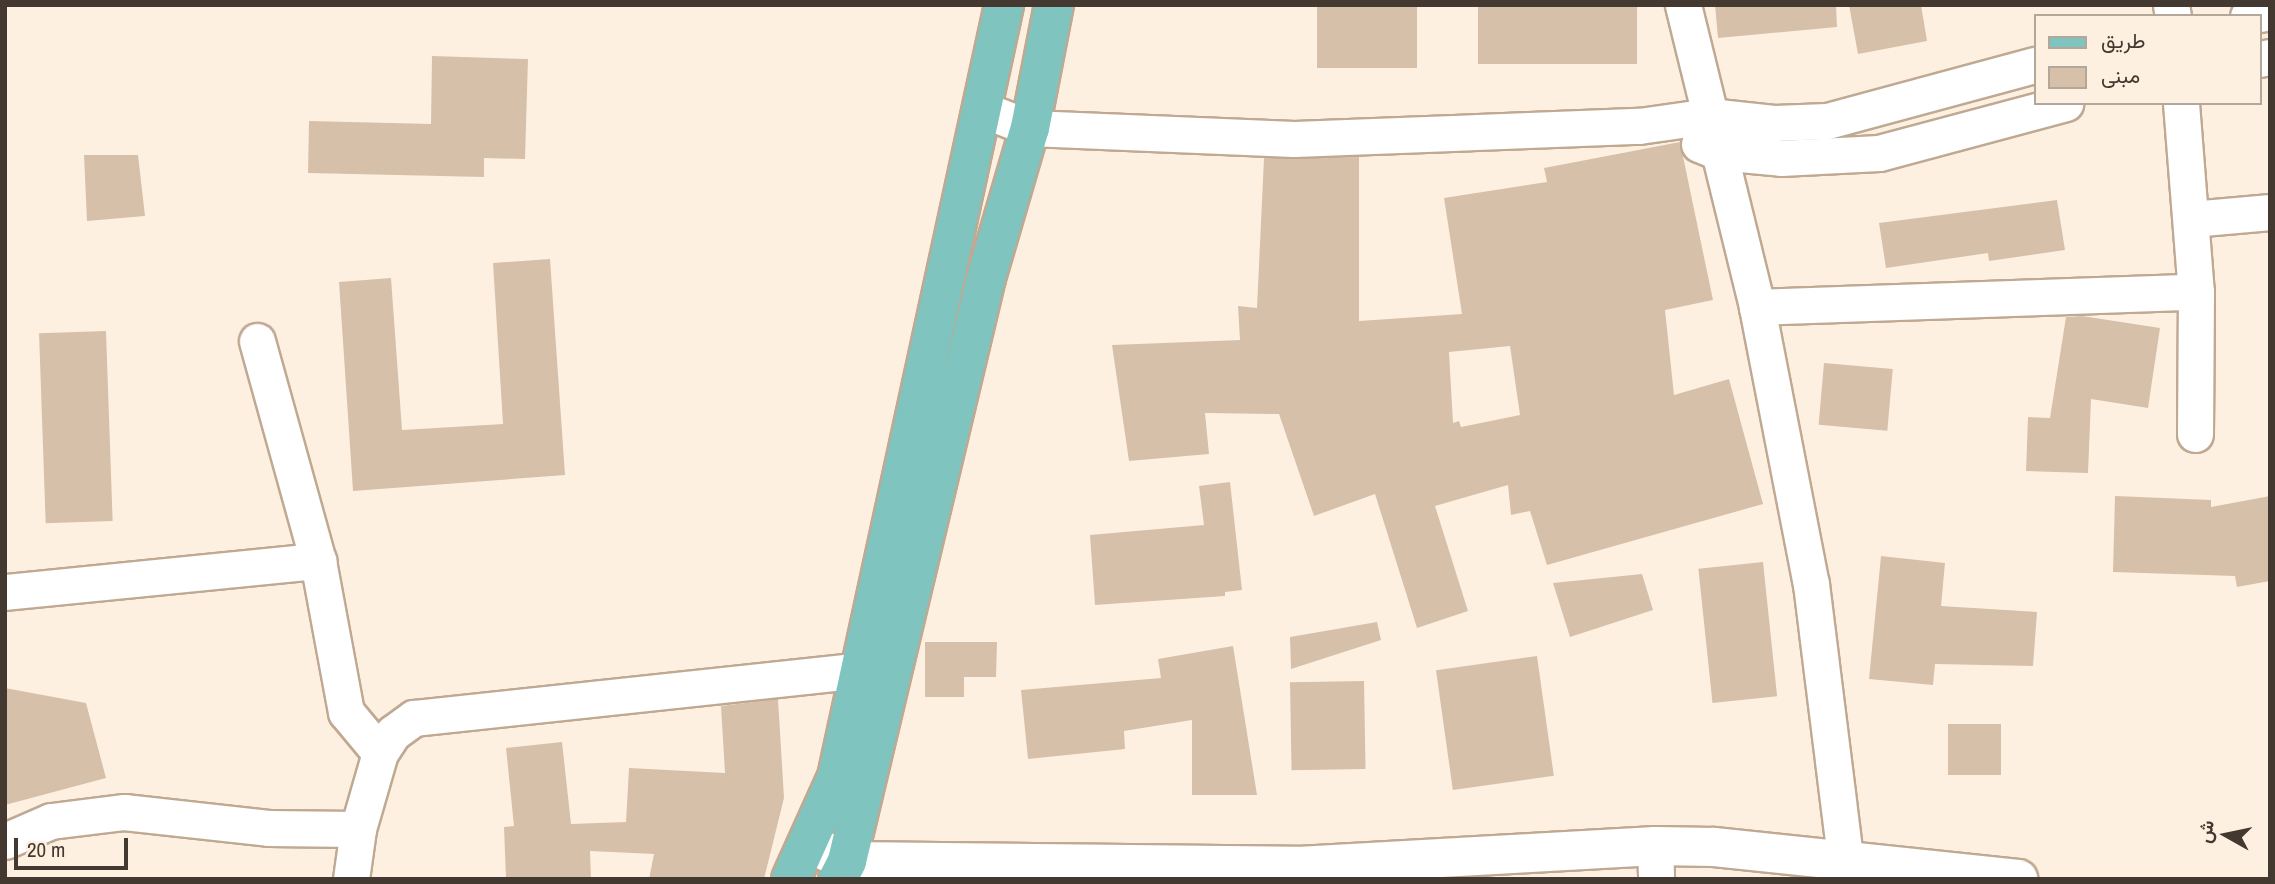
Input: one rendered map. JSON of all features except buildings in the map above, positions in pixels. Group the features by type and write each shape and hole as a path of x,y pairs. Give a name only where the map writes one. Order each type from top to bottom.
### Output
{"main road":[{"path":"791,879 809,844 836,777 856,671 984,110 1004,5"},
{"path":"842,870 986,278 1030,128 1054,5"}],"street":[{"path":"1683,5 1757,307 1811,584 1847,869"},
{"path":"984,110 1030,128 1294,139 1639,126 1709,116 1773,123 1827,121 2034,65"},
{"path":"1639,126 1719,152 1805,158 1879,153 2058,105"},
{"path":"2181,105 2196,292 2195,435"},
{"path":"2192,219 2270,212"},
{"path":"1757,307 2196,292"},
{"path":"257,341 318,561 346,712 380,753"},
{"path":"5,592 318,561"},
{"path":"352,879 358,829 380,753 393,733 414,718 856,671"},
{"path":"5,841 51,821 124,812 268,828 358,829"},
{"path":"809,844 842,870 1298,872 1656,862 2018,879"}]}
